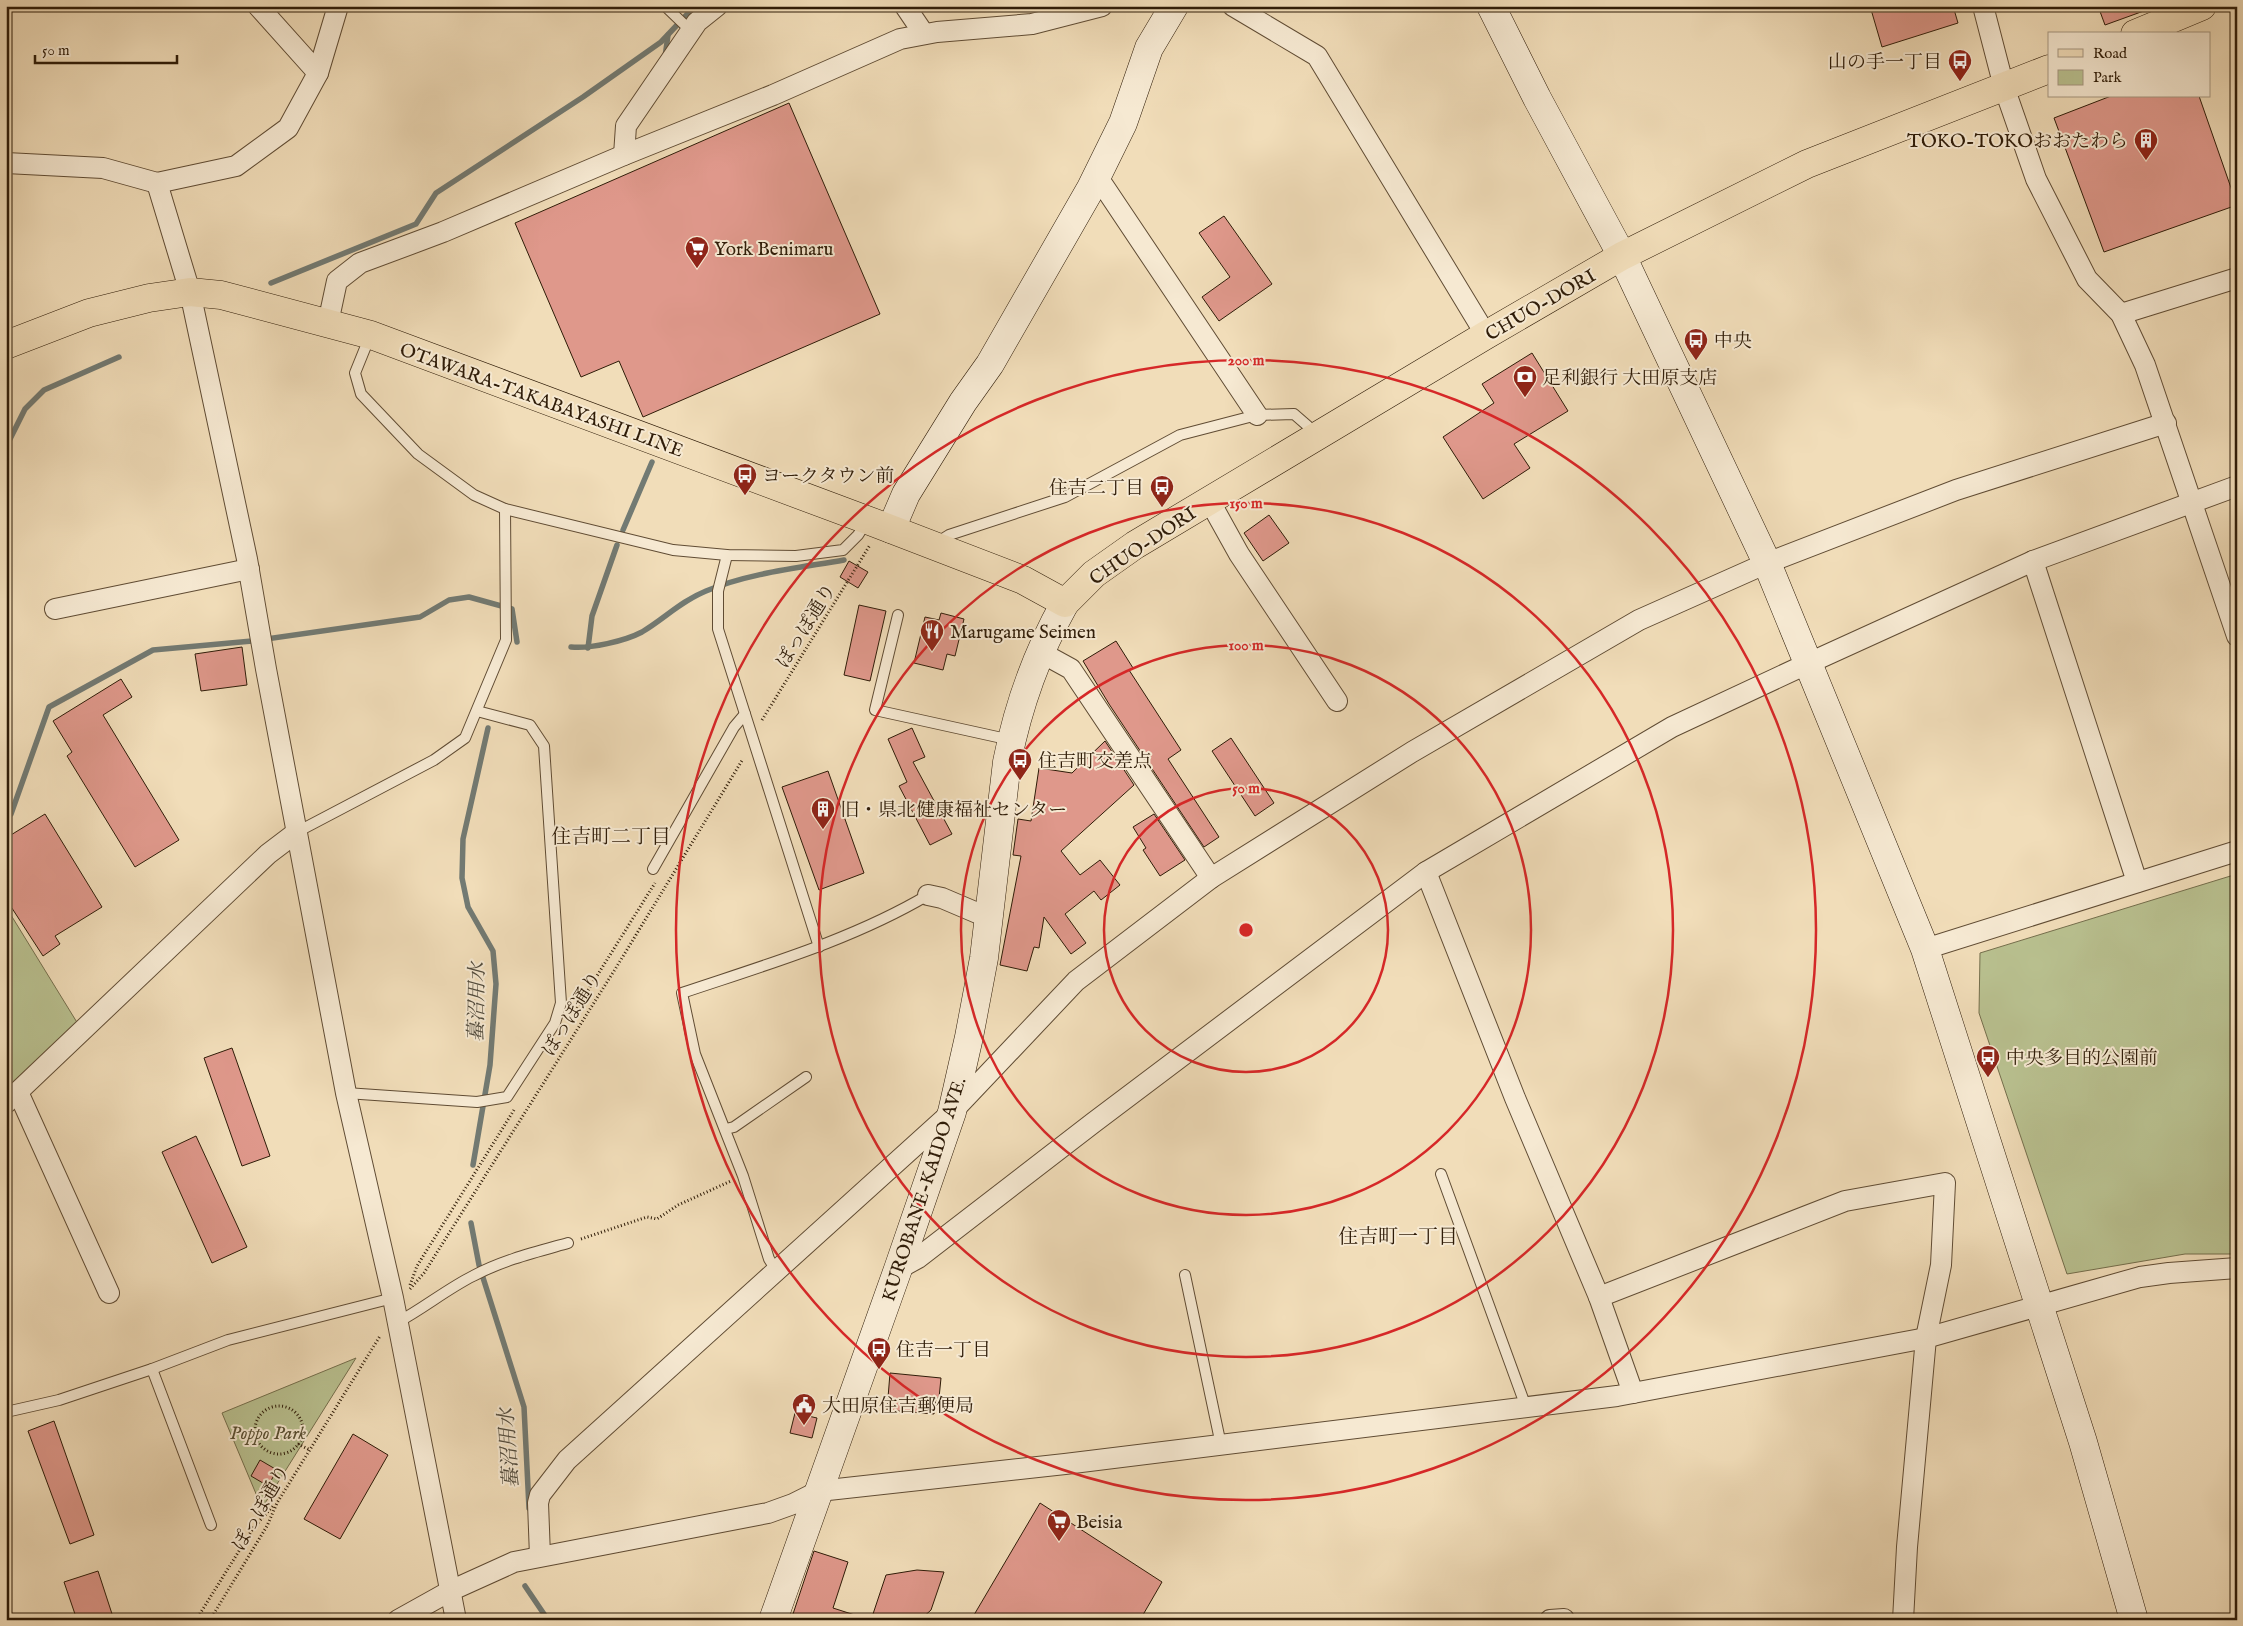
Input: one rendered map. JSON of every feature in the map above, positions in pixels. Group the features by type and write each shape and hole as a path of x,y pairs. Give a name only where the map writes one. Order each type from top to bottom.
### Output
{"main road":[{"path":"2140,32 2202,6"},
{"name":"CHUO-DORI","path":"1065,603 1094,574 1135,545 1622,256 1807,164 2048,69"},
{"name":"OTAWARA-TAKABAYASHI LINE","path":"6,345 89,313 149,298 190,292 221,295 371,335 877,530 932,545 1028,582 1065,603"}],"street":[{"path":"258,6 318,73"},
{"path":"6,163 102,168 157,183 236,166 288,128 318,73 338,6"},
{"path":"624,155 626,126 697,22 717,6"},
{"path":"905,6 924,34"},
{"path":"328,323 336,281 360,263 443,232 624,155 773,95 900,39 937,32 1032,24 1102,6"},
{"path":"877,530 906,494 963,402 990,364 1097,176 1123,123 1149,48 1174,6"},
{"path":"1233,6 1317,56 1486,335"},
{"path":"1492,6 1537,98 1622,256 1767,563 1925,949 2088,1461 2134,1620"},
{"path":"1983,6 2004,87 2036,179 2087,279 2121,314 2145,365 2237,636"},
{"path":"1097,176 1257,416"},
{"path":"157,183 190,292 249,569 346,1093 401,1294 390,1327 456,1620"},
{"path":"2121,314 2237,278"},
{"path":"540,1556 538,1503 540,1495 567,1460 952,1112 1076,981 1211,878 1412,752 1639,620 1767,563 1956,490 2166,423"},
{"path":"898,1270 918,1258 1093,1123 1426,872 1672,728 2033,561 2191,505 2237,486"},
{"path":"1208,500 1239,554 1337,701"},
{"path":"2033,561 2138,882"},
{"path":"55,609 249,569"},
{"name":"KUROBANE-KAIDO AVE.","path":"773,1620 898,1270 952,1112 969,1036 990,918 1007,762 1019,710 1040,652 1065,603"},
{"path":"1040,652 1071,669 1211,878"},
{"path":"109,1293 12,1097 268,854 297,832"},
{"path":"1925,949 2237,851"},
{"path":"1426,872 1515,1098 1599,1297 1633,1394"},
{"path":"928,894 990,918"},
{"path":"1599,1297 1845,1201 1945,1183 1941,1265 1926,1338 1907,1547 1904,1620"},
{"path":"398,1620 450,1591 514,1562 768,1513 793,1504 819,1491 1221,1445 1633,1394 1926,1338 2140,1277 2237,1268"},
{"path":"1550,1620 1564,1619"}],"lane":[{"path":"664,6 691,31"},
{"path":"371,335 354,373 361,394 418,454 474,495 505,509 673,550 727,555 796,556 843,550 858,535 877,530"},
{"path":"932,545 949,535 1065,497 1180,436 1257,416 1294,414 1318,435"},
{"path":"297,832 434,760 465,738 506,640 505,509"},
{"path":"727,555 718,591 718,629 819,947"},
{"path":"898,615 875,710 1012,740"},
{"path":"346,1093 477,1102 507,1097 555,1023 560,1003 544,746 530,725 477,712"},
{"path":"653,868 734,727 745,714"},
{"path":"776,1270 769,1259 726,1129 695,1054 682,992 819,947 908,906 928,894"},
{"path":"726,1129 734,1127 806,1077"},
{"path":"1441,1174 1526,1407"},
{"path":"390,1327 423,1309 472,1276 492,1266 568,1243"},
{"path":"1186,1274 1221,1445"},
{"path":"6,1412 59,1400 152,1369 228,1340 401,1294"},
{"path":"152,1369 211,1525"}],"path":[{"name":"ぽっぽ通り","path":"760,724 877,530"},
{"name":"ぽっぽ通り","path":"401,1294 424,1274 743,762 744,753"},
{"path":"568,1243 647,1218 657,1219 678,1205 743,1176"},
{"name":"ぽっぽ通り","path":"210,1620 267,1526 277,1503 390,1327"},
{"path":"277,1406 284,1406 298,1415 303,1429 298,1444 285,1453 278,1453 263,1447 256,1434 258,1419 263,1412 277,1406"},
{"path":"298,1444 310,1450"},
{"path":"196,1620 254,1527 277,1503"}],"green space":[{"path":"2237,874 2237,1254 2185,1254 2067,1274 1979,1013 1980,953"},
{"path":"6,907 78,1024 6,1094"},
{"name":"Poppo Park","path":"356,1358 262,1508 222,1413"}],"building":[{"path":"1870,6 1953,6 1958,23 1882,47"},
{"path":"2098,6 2151,6 2152,8 2105,25"},
{"name":"TOKO-TOKOおおたわら","path":"2106,98 2200,98 2237,205 2104,252 2054,118"},
{"name":"York Benimaru","path":"789,103 880,314 643,417 619,361 581,377 515,223"},
{"path":"1224,216 1272,284 1219,321 1202,297 1230,277 1199,233"},
{"path":"1532,353 1568,411 1514,444 1530,468 1483,499 1443,437 1494,403 1482,384"},
{"path":"1269,515 1289,543 1263,561 1244,533"},
{"path":"849,561 868,572 858,588 840,577"},
{"path":"859,605 886,611 870,681 844,675"},
{"path":"941,613 964,619 955,656 947,654 943,670 914,663 925,617 939,620"},
{"path":"1116,641 1133,668 1129,670 1181,750 1168,759 1219,837 1204,847 1109,704 1083,661"},
{"path":"242,647 247,685 201,691 195,654"},
{"path":"121,679 132,697 103,715 179,840 135,867 67,756 72,752 53,721"},
{"path":"912,728 925,757 913,762 952,834 930,845 899,786 907,782 888,739"},
{"path":"1231,738 1274,803 1255,816 1212,751"},
{"path":"1105,741 1134,785 1061,851 1080,875 1100,860 1120,885 1101,900 1094,891 1065,914 1086,943 1071,954 1044,917 1039,948 1034,947 1027,971 1000,965 1021,856 1013,855 1018,819 1031,821 1039,768 1072,773"},
{"name":"旧・県北健康福祉センター","path":"828,771 864,873 819,890 782,787"},
{"path":"45,814 102,907 55,936 60,944 43,956 6,899 6,838"},
{"path":"1154,814 1185,860 1160,876 1143,850 1146,848 1133,827"},
{"path":"232,1048 270,1156 242,1166 204,1058"},
{"path":"196,1136 247,1247 212,1263 162,1152"},
{"path":"890,1373 941,1378 939,1398 936,1398 934,1414 887,1410"},
{"name":"大田原住吉郵便局","path":"795,1413 817,1418 812,1438 790,1433"},
{"path":"54,1421 94,1535 70,1544 28,1431"},
{"path":"353,1434 388,1455 340,1539 304,1519"},
{"path":"260,1460 277,1470 268,1486 251,1476"},
{"name":"Beisia","path":"1040,1503 1162,1582 1140,1620 971,1620"},
{"path":"814,1551 848,1562 833,1608 861,1617 860,1620 791,1620"},
{"path":"917,1570 944,1572 931,1610 920,1620 871,1620 886,1575"},
{"path":"98,1571 114,1620 77,1620 64,1582"}],"waterway":[{"path":"271,283 416,224 436,193 583,97 661,42 695,6"},
{"path":"665,57 668,35"},
{"path":"6,447 25,409 44,390 119,357"},
{"path":"623,530 652,462"},
{"path":"588,648 592,616 617,545"},
{"path":"571,647 597,646 635,635 697,595 722,585 774,572 844,560"},
{"path":"6,820 11,814 49,707 153,650 252,641 420,617 449,600 469,597 512,609 517,642"},
{"name":"蟇沼用水","path":"473,1165 490,1065 496,984 493,951 468,907 462,878 463,839 488,728"},
{"name":"蟇沼用水","path":"471,1223 479,1265 524,1407 529,1508"},
{"name":"蟇沼用水","path":"525,1586 548,1620"}],"place":[{"name":"山の手一丁目","path":"1960,82"},
{"name":"TOKO-TOKOおおたわら","path":"2146,161"},
{"name":"York Benimaru","path":"697,269"},
{"name":"中央","path":"1696,361"},
{"name":"足利銀行 大田原支店","path":"1525,398"},
{"name":"ヨークタウン前","path":"745,496"},
{"name":"住吉二丁目","path":"1162,508"},
{"name":"Marugame Seimen","path":"932,652"},
{"name":"住吉町交差点","path":"1020,781"},
{"name":"旧・県北健康福祉センター","path":"823,830"},
{"name":"中央多目的公園前","path":"1988,1078"},
{"name":"住吉一丁目","path":"879,1370"},
{"name":"大田原住吉郵便局","path":"804,1426"},
{"name":"Beisia","path":"1059,1542"}],"district":[{"name":"住吉町二丁目","path":"611,836"},
{"name":"住吉町一丁目","path":"1398,1236"}]}
